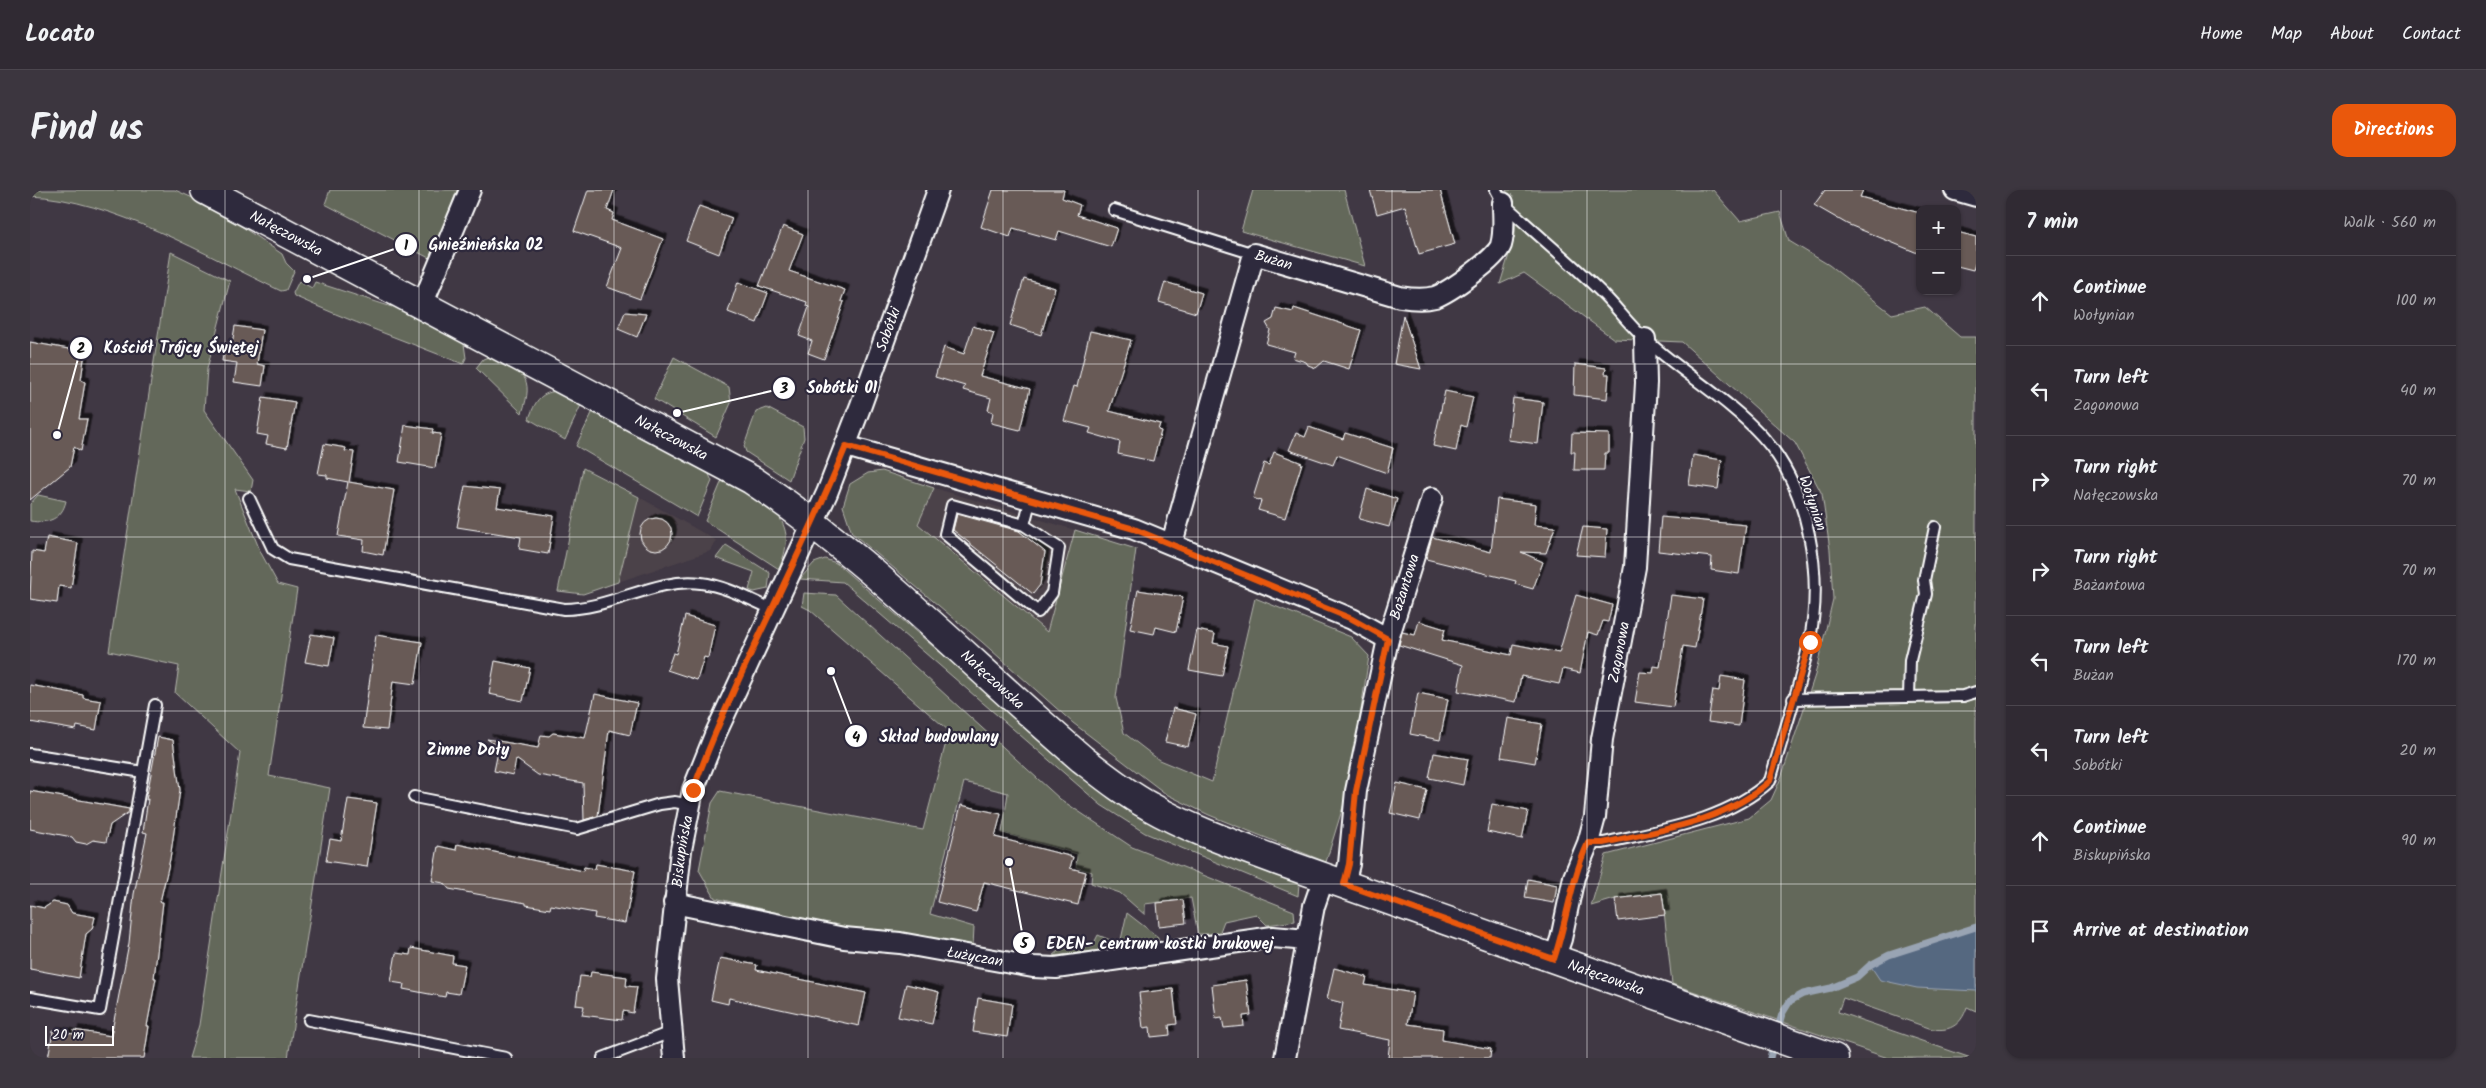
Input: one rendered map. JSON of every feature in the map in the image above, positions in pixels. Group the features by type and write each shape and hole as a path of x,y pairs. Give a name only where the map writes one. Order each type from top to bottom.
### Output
{"main road":[{"name":"Nałęczowska","path":"205,190 752,480 814,522 1038,722 1114,783 1153,808 1198,830 1334,881 1834,1058"}],"street":[{"path":"422,305 470,190"},
{"name":"Sobótki","path":"814,522 846,446 938,190"},
{"path":"1955,190 1976,196"},
{"name":"Bużan","path":"1172,543 1254,254 1400,297 1412,299 1434,297 1446,292 1466,277 1500,247 1504,231 1499,197"},
{"name":"Zagonowa","path":"1554,959 1561,939 1574,877 1588,843 1596,808 1604,730 1636,558 1646,383 1645,339"},
{"path":"846,446 1134,529 1172,543 1352,619 1388,639"},
{"name":"Bażantowa","path":"1334,881 1349,864 1356,791 1388,639 1432,498"},
{"name":"Biskupińska","path":"674,1058 667,978 674,903 690,805 699,774 715,735 814,522"},
{"path":"1285,1058 1314,906 1334,881"},
{"name":"Łużyczan","path":"674,903 803,931 844,938 900,943 1033,967 1056,968 1273,937 1307,940"}],"lane":[{"name":"Wołynian","path":"1499,197 1604,295 1645,339 1715,393 1762,436 1779,459 1791,482 1808,527 1812,552 1814,579 1810,642 1770,781 1753,796 1707,817 1603,843 1588,843"},
{"path":"1114,210 1254,254"},
{"path":"249,498 273,550 289,559 564,609 603,605 664,585 682,582 702,582 724,588 772,609"},
{"path":"1024,525 1031,498"},
{"path":"952,505 1024,525 1059,548 1052,593 1038,612 945,534 952,505"},
{"path":"1909,697 1910,660 1926,594 1924,580 1935,527"},
{"path":"1793,699 1962,696 1976,692"},
{"path":"30,998 100,1010 155,705"},
{"path":"30,754 143,772"},
{"path":"414,797 577,829 660,804 674,802 690,805"},
{"path":"309,1020 506,1058"},
{"path":"603,1058 671,1032"}],"shaded area":[{"path":"934,488 1075,530 1047,632 918,524"},
{"path":"639,497 717,541 710,551 618,582"}],"green space":[{"path":"30,190 175,190 213,207 282,254 286,263 294,271 286,290 281,291 191,246 126,218 93,207 30,196"},
{"path":"330,190 457,190 433,260 325,204"},
{"path":"1253,190 1344,190 1365,266 1241,231"},
{"path":"1506,190 1713,190 1740,221 1780,212 1789,241 1829,265 1892,314 1925,307 1960,337 1976,337 1976,1011 1967,1007 1961,1019 1948,1029 1929,1028 1843,998 1838,1012 1971,1058 1888,1058 1672,984 1662,893 1615,899 1591,906 1606,855 1749,818 1771,800 1781,778 1815,675 1833,599 1830,550 1822,494 1795,443 1682,342 1614,339 1524,273 1500,284 1515,235 1516,209"},
{"path":"171,252 230,281 207,369 204,410 253,480 251,491 235,489 261,553 278,584 297,589 269,776 330,788 288,1058 189,1058 199,1025 240,753 175,693 179,666 109,651"},
{"path":"299,281 312,288 315,282 392,307 395,302 449,332 464,344 466,358 463,364 294,296 293,293"},
{"path":"491,356 511,366 523,376 527,391 522,413 476,368 483,359"},
{"path":"674,357 729,387 731,403 716,437 654,399"},
{"path":"557,391 581,405 565,440 529,419 538,399 546,394"},
{"path":"767,408 803,427 804,438 789,480 746,452 744,446 756,412"},
{"path":"594,409 707,470 712,481 697,517 576,446"},
{"path":"583,468 639,497 618,582 583,594 558,591"},
{"path":"882,471 934,488 918,524 1047,632 1075,530 1136,549 1116,698 1124,733 1159,760 1212,782 1255,598 1351,637 1369,656 1350,784 1326,862 1209,815 1166,794 1073,723 982,642 852,533 843,506 850,484 868,473"},
{"path":"723,478 777,514 786,534 786,548 779,569 705,521"},
{"path":"38,495 66,501 58,516 43,522 30,521 30,504"},
{"path":"726,545 770,573 768,589 754,592 749,590 754,572 716,558"},
{"path":"825,559 836,563 1104,793 1152,824 1299,883 1298,896 1145,833 1101,805 843,582 800,579 814,563"},
{"path":"804,593 836,595 1060,799 1132,847 1294,911 1295,921 1267,925 1256,914 1224,921 1219,934 1198,934 1191,898 1145,904 1145,915 1120,893 1091,883 1092,872 1076,867 1077,854 1002,833 1008,793 964,782 930,914 974,927 973,946 897,932 832,926 715,898 699,870 712,803 720,791 923,830 949,731 810,610 802,606"},
{"path":"1127,913 1158,937 1158,943 1053,956 1066,945 1072,947 1074,942 1092,947 1098,935 1120,944"}],"water":[{"path":"1976,927 1976,991 1917,988 1880,980 1870,965 1889,955"}],"building":[{"path":"588,190 614,190 607,210 614,213 612,220 663,239 640,299 607,287 622,248 574,231"},
{"path":"993,190 1064,190 1062,198 1080,205 1077,215 1117,228 1111,247 1059,231 1056,240 1013,228 1010,237 981,227"},
{"path":"1370,190 1440,190 1455,244 1419,254 1405,206 1377,214"},
{"path":"1825,190 1863,190 1860,197 1916,212 1916,252 1847,224 1814,205"},
{"path":"699,206 732,218 719,254 686,241"},
{"path":"783,226 803,234 789,271 845,290 841,301 844,302 824,359 808,353 812,341 799,336 809,307 806,306 807,302 759,286"},
{"path":"1961,233 1976,237 1976,261 1973,270 1961,267"},
{"path":"1024,279 1055,288 1041,335 1010,325"},
{"path":"738,282 768,293 757,323 728,312"},
{"path":"1165,282 1202,293 1196,313 1159,302"},
{"path":"1276,308 1293,312 1294,308 1361,330 1349,369 1324,361 1316,368 1308,365 1306,362 1293,358 1295,352 1266,344 1270,330 1266,323 1273,319"},
{"path":"625,312 646,314 637,337 618,329"},
{"path":"1403,315 1421,369 1394,364"},
{"path":"235,326 262,330 257,364 265,366 262,386 234,382 237,363 222,361 225,343 232,344"},
{"path":"973,326 994,333 980,376 1030,389 1020,430 991,423 993,412 988,410 991,398 963,390 965,386 935,377 944,347 964,354"},
{"path":"1090,331 1131,340 1109,411 1160,424 1158,430 1161,431 1153,461 1118,454 1120,442 1089,433 1091,428 1064,421 1074,386 1077,387"},
{"path":"30,342 85,352 81,380 85,382 79,419 87,419 81,451 74,447 70,467 30,500"},
{"path":"1575,364 1606,368 1605,374 1609,374 1607,399 1574,395"},
{"path":"1445,391 1473,397 1466,427 1461,425 1456,451 1433,446"},
{"path":"263,397 295,402 287,448 266,444 268,436 257,434"},
{"path":"1513,398 1543,402 1538,444 1508,440"},
{"path":"405,425 433,429 432,433 441,434 435,468 399,462"},
{"path":"1309,427 1343,439 1345,433 1393,448 1387,473 1337,455 1333,465 1289,450 1296,433 1305,437"},
{"path":"1572,433 1609,434 1609,453 1605,453 1604,470 1574,470 1575,452 1571,452"},
{"path":"324,444 346,448 345,451 354,452 349,482 394,490 383,555 363,551 364,540 338,536 348,482 327,478 327,475 318,474"},
{"path":"1274,452 1302,463 1285,518 1258,510 1261,501 1253,498 1264,463 1269,465"},
{"path":"1693,455 1722,460 1718,489 1689,485"},
{"path":"465,486 500,490 497,507 554,516 548,554 519,549 521,537 457,527"},
{"path":"1367,489 1397,499 1389,527 1359,519"},
{"path":"1497,499 1536,504 1534,525 1555,527 1546,553 1521,552 1543,562 1533,589 1515,584 1516,581 1426,559 1432,537 1491,552"},
{"path":"957,514 1019,531 1045,552 1040,585 1033,594 953,530"},
{"path":"1661,517 1746,525 1739,574 1711,570 1712,557 1658,551"},
{"path":"656,518 667,523 672,534 667,545 656,550 645,545 640,534 645,523"},
{"path":"1583,527 1607,529 1605,557 1576,555"},
{"path":"47,537 78,543 71,588 59,586 57,603 30,599 32,551 44,553"},
{"path":"1138,590 1183,597 1176,632 1156,627 1154,634 1130,629"},
{"path":"1576,595 1612,605 1608,622 1603,621 1598,635 1588,632 1580,673 1563,669 1559,684 1521,676 1516,702 1458,691 1463,665 1399,645 1402,632 1415,635 1419,621 1445,629 1442,640 1511,655 1513,644 1559,653"},
{"path":"1671,595 1703,599 1695,648 1683,646 1673,707 1635,702 1640,672 1653,673 1654,666 1660,667"},
{"path":"685,616 715,625 708,658 704,657 697,680 667,670 673,653 676,654"},
{"path":"1197,630 1215,634 1213,643 1228,646 1222,676 1189,670"},
{"path":"311,634 334,638 329,666 305,662"},
{"path":"376,635 422,642 415,684 393,681 387,730 363,728"},
{"path":"495,661 530,668 523,701 489,694"},
{"path":"1721,676 1745,680 1739,726 1708,722 1713,690 1719,691"},
{"path":"30,685 83,695 83,698 101,701 96,730 77,726 76,730 30,722"},
{"path":"1418,693 1448,699 1440,740 1410,734"},
{"path":"595,694 637,703 630,735 609,730 598,816 584,820 583,783 538,775 516,759 513,775 494,771 499,747 487,739 538,748 541,735 549,736 553,733 585,738"},
{"path":"1173,708 1196,714 1188,747 1165,742"},
{"path":"1508,718 1542,724 1535,763 1501,757"},
{"path":"158,737 173,740 180,790 170,859 160,902 163,902 154,978 156,978 147,1026 149,1026 144,1058 48,1058 53,1031 74,1034 74,1030 111,1036 129,943 134,894 147,833 143,832 148,799 146,800"},
{"path":"1434,753 1468,759 1463,785 1429,778"},
{"path":"1397,783 1427,790 1420,820 1390,813"},
{"path":"30,791 129,809 129,812 110,825 106,842 93,840 86,844 76,842 72,837 30,829"},
{"path":"348,799 377,803 367,867 326,861 330,839 341,841"},
{"path":"1492,804 1528,811 1522,839 1487,832"},
{"path":"961,805 1001,814 995,837 1073,857 1070,868 1086,872 1078,905 984,882 976,912 937,902"},
{"path":"457,844 583,871 584,867 595,869 596,864 635,871 625,923 594,918 595,913 551,905 550,909 449,889 444,883 432,881 438,846 456,850"},
{"path":"1528,879 1557,885 1554,903 1525,898"},
{"path":"1662,893 1665,915 1618,921 1615,899"},
{"path":"1183,900 1186,923 1159,926 1157,903"},
{"path":"53,902 67,905 72,913 95,917 92,929 86,934 79,978 30,969 30,905 44,908"},
{"path":"411,948 453,956 452,963 465,965 459,994 446,992 445,997 403,989 404,984 391,982 396,953 410,955"},
{"path":"720,958 757,965 756,970 866,993 859,1026 729,998 728,1004 711,1000"},
{"path":"1334,968 1367,977 1365,985 1413,993 1408,1024 1443,1029 1442,1040 1491,1049 1490,1058 1388,1058 1390,1040 1338,1030 1343,1003 1327,999"},
{"path":"591,972 627,977 626,986 637,987 633,1013 623,1011 622,1020 582,1015 584,1006 576,1005 580,976 590,977"},
{"path":"1246,980 1251,1015 1243,1016 1244,1026 1224,1028 1222,1018 1216,1019 1212,985"},
{"path":"906,984 939,992 932,1024 898,1017"},
{"path":"1173,989 1177,1024 1169,1025 1170,1035 1151,1037 1150,1027 1143,1028 1139,993"},
{"path":"978,998 1012,1004 1007,1037 973,1032"}],"waterway":[{"path":"1777,1031 1782,1014 1790,1001 1803,994 1831,988 1857,977 1870,965 1889,955 1976,927"},
{"path":"1770,1058 1774,1041"}],"place":[{"name":"Gnieźnieńska 02","path":"307,279"},
{"name":"Sobótki 01","path":"677,413"},
{"name":"Kościół Trójcy Świętej","path":"57,435"},
{"name":"Skład budowlany","path":"831,671"},
{"name":"EDEN- centrum kostki brukowej","path":"1009,862"}],"district":[{"name":"Zimne Doły","path":"468,749"}],"route":[{"path":"693,790 715,735 814,522 846,446 1134,529 1172,543 1352,619 1388,639 1356,791 1349,864 1344,884 1554,959 1561,939 1574,877 1588,843 1603,843 1707,817 1734,807 1753,796 1770,781 1810,642"}]}
